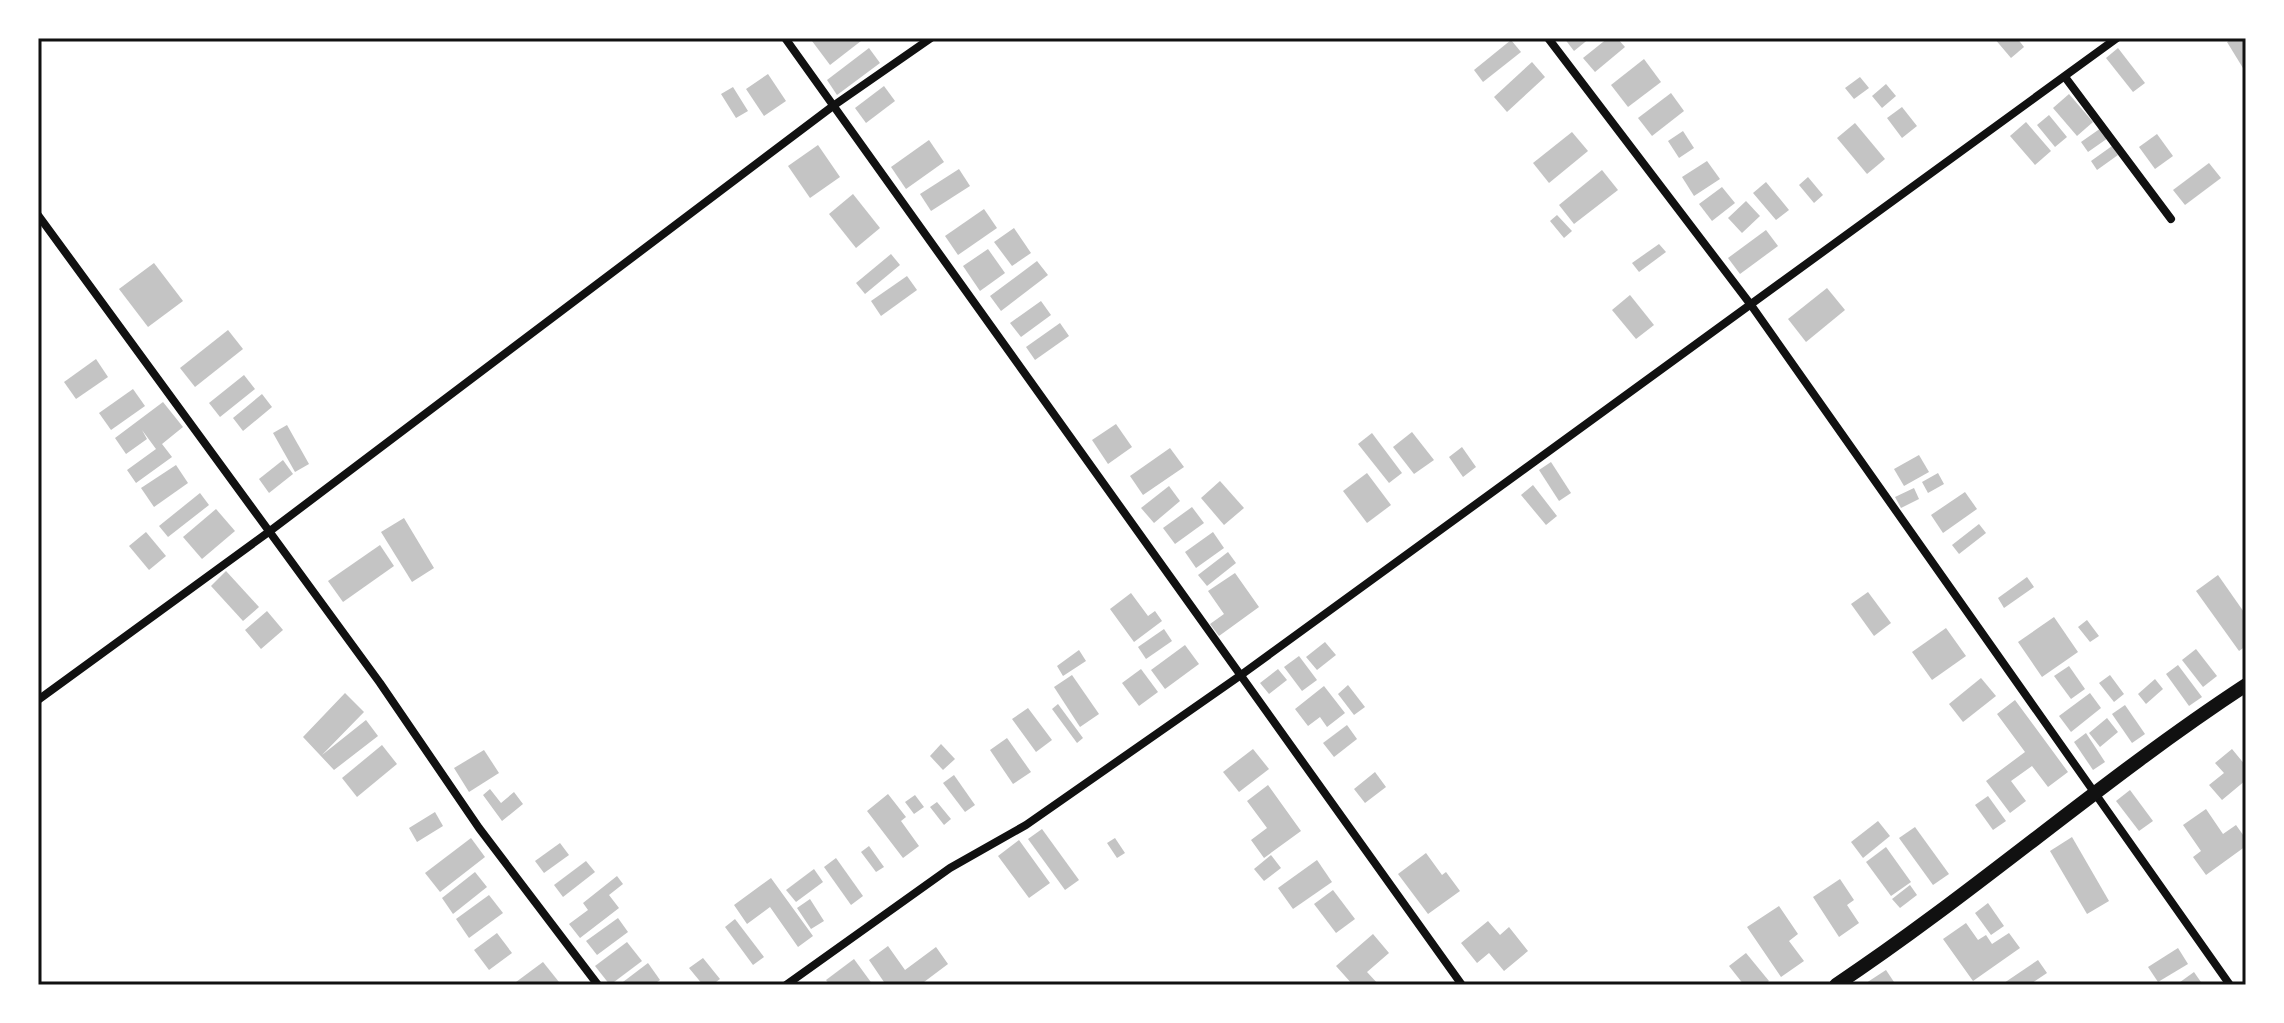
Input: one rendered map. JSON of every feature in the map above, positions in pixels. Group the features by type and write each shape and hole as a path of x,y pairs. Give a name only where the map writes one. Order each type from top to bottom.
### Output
{"street":[{"path":"785,38 1462,985"},
{"path":"38,700 270,531 833,106 931,38"},
{"path":"1548,38 1751,305 2230,985"},
{"path":"786,985 950,868 1026,825 1241,675 2117,38"},
{"path":"2065,77 2171,219"},
{"path":"38,215 380,683 479,828 598,985"},
{"path":"1836,985 1958,900 2094,794 2246,685"}],"building":[{"path":"817,38 859,38 861,41 830,65 812,41"},
{"path":"1564,38 1590,38 1574,51"},
{"path":"1608,38 1617,38 1625,47 1595,72 1583,58"},
{"path":"1994,38 2017,38 2024,47 2011,58"},
{"path":"2233,38 2244,38 2246,42 2246,73 2227,42"},
{"path":"1511,40 1521,52 1483,82 1474,70"},
{"path":"869,48 880,63 837,95 827,80"},
{"path":"2118,48 2145,83 2133,92 2106,58"},
{"path":"1644,59 1661,82 1628,107 1611,85"},
{"path":"1532,62 1545,77 1507,112 1494,97"},
{"path":"768,74 786,101 764,116 746,89"},
{"path":"1860,77 1869,88 1854,99 1845,88"},
{"path":"1886,84 1896,96 1882,108 1872,96"},
{"path":"884,86 895,101 866,123 855,108"},
{"path":"733,87 748,111 736,118 721,94"},
{"path":"1671,93 1684,111 1652,136 1638,118"},
{"path":"2069,94 2093,122 2077,136 2053,108"},
{"path":"1902,107 1917,126 1902,138 1887,118"},
{"path":"2049,115 2067,137 2055,147 2037,125"},
{"path":"2026,122 2051,151 2035,165 2010,136"},
{"path":"1855,123 1885,159 1867,174 1837,138"},
{"path":"2101,128 2108,138 2088,152 2081,142"},
{"path":"1683,131 1694,148 1679,158 1668,141"},
{"path":"1572,132 1588,151 1549,183 1533,163"},
{"path":"2157,134 2173,156 2155,169 2139,147"},
{"path":"929,140 944,162 906,189 891,167"},
{"path":"818,145 840,177 810,198 788,166"},
{"path":"2112,146 2118,155 2097,170 2091,161"},
{"path":"1707,161 1720,179 1694,196 1682,177"},
{"path":"2209,163 2221,178 2185,205 2173,190"},
{"path":"959,169 970,186 931,211 920,194"},
{"path":"1602,170 1618,190 1574,224 1559,205"},
{"path":"1808,177 1823,195 1814,203 1799,185"},
{"path":"1766,182 1789,210 1776,220 1753,193"},
{"path":"1722,187 1735,203 1712,221 1699,204"},
{"path":"853,194 880,228 856,248 829,214"},
{"path":"1746,201 1760,216 1742,233 1728,218"},
{"path":"984,209 997,228 958,255 945,236"},
{"path":"1557,215 1572,231 1564,238 1550,221"},
{"path":"1014,228 1031,253 1012,266 994,242"},
{"path":"1766,230 1778,246 1740,274 1728,258"},
{"path":"1659,244 1666,252 1639,272 1632,263"},
{"path":"988,249 1005,273 980,291 963,266"},
{"path":"891,254 900,265 865,294 856,283"},
{"path":"1037,261 1048,275 1001,311 990,296"},
{"path":"154,263 183,301 148,327 119,289"},
{"path":"907,276 917,290 881,316 871,301"},
{"path":"1827,288 1845,310 1806,342 1788,319"},
{"path":"1630,295 1654,325 1636,339 1612,310"},
{"path":"1041,301 1051,315 1021,337 1010,323"},
{"path":"1060,323 1069,336 1035,360 1026,347"},
{"path":"228,330 243,349 195,387 180,368"},
{"path":"96,359 108,377 76,399 64,382"},
{"path":"244,375 255,389 220,417 209,403"},
{"path":"133,389 145,406 111,430 99,413"},
{"path":"262,394 272,407 243,431 233,418"},
{"path":"163,402 183,427 162,444 172,457 136,483 127,470 156,449 142,430 147,439 126,454 115,438"},
{"path":"1116,424 1132,447 1108,464 1092,440"},
{"path":"287,425 309,464 295,472 273,433"},
{"path":"1412,432 1434,460 1414,474 1393,447"},
{"path":"1372,433 1402,473 1389,483 1358,444"},
{"path":"1462,447 1476,467 1463,477 1449,457"},
{"path":"1170,448 1184,467 1143,495 1130,476"},
{"path":"1919,455 1929,472 1904,486 1894,469"},
{"path":"283,460 293,474 269,493 259,479"},
{"path":"1551,462 1571,493 1559,501 1539,470"},
{"path":"176,465 188,483 154,507 141,488"},
{"path":"1367,473 1391,505 1367,523 1343,491"},
{"path":"1938,473 1944,484 1928,493 1922,482"},
{"path":"1220,481 1244,508 1224,525 1201,498"},
{"path":"1533,485 1557,516 1546,525 1521,495"},
{"path":"1169,486 1180,501 1154,523 1141,508"},
{"path":"1914,488 1919,499 1901,508 1895,497"},
{"path":"1965,492 1977,509 1943,533 1931,515"},
{"path":"200,493 209,505 168,537 159,526"},
{"path":"1192,507 1204,523 1175,544 1163,528"},
{"path":"216,509 235,531 202,559 183,537"},
{"path":"404,518 434,568 412,582 381,532"},
{"path":"1979,524 1986,533 1959,554 1952,545"},
{"path":"146,532 166,556 149,570 129,546"},
{"path":"1213,532 1224,548 1196,568 1185,552"},
{"path":"380,545 394,566 343,602 328,581"},
{"path":"1228,552 1236,563 1207,586 1198,575"},
{"path":"226,571 259,607 243,621 211,586"},
{"path":"1235,573 1259,607 1219,636 1210,624 1224,614 1208,591"},
{"path":"2218,575 2246,615 2246,646 2239,651 2196,591"},
{"path":"2027,577 2034,587 2004,608 1998,598"},
{"path":"1868,592 1891,623 1874,636 1851,604"},
{"path":"1131,593 1148,616 1155,611 1162,621 1134,642 1110,609"},
{"path":"267,611 283,630 261,649 245,630"},
{"path":"2054,617 2078,652 2042,677 2018,642"},
{"path":"2087,620 2099,636 2090,642 2078,627"},
{"path":"1946,628 1966,656 1932,680 1912,652"},
{"path":"1164,629 1172,641 1146,659 1138,647"},
{"path":"1325,642 1336,655 1317,670 1306,657"},
{"path":"1185,645 1199,664 1165,689 1151,670"},
{"path":"2196,649 2217,676 2203,687 2182,660"},
{"path":"1079,650 1086,661 1063,676 1057,666"},
{"path":"1299,656 1317,680 1302,691 1284,667"},
{"path":"2178,665 2202,697 2189,706 2166,674"},
{"path":"2069,666 2085,689 2071,699 2054,676"},
{"path":"1141,669 1158,692 1139,706 1122,683"},
{"path":"1278,669 1287,680 1269,694 1260,683"},
{"path":"1072,675 1099,714 1080,727 1054,687"},
{"path":"2110,675 2124,694 2114,702 2099,683"},
{"path":"1981,678 1996,696 1963,722 1949,704"},
{"path":"2155,679 2163,689 2146,704 2138,694"},
{"path":"1348,685 1365,707 1354,715 1338,694"},
{"path":"1324,686 1345,713 1327,727 1320,717 1308,726 1295,709"},
{"path":"345,693 364,712 322,755 366,720 378,736 334,770 303,737"},
{"path":"2090,693 2101,708 2071,732 2059,716"},
{"path":"2015,700 2068,772 2048,787 2032,766 2011,781 2026,801 2010,813 1986,781 2025,752 1997,714"},
{"path":"1058,704 1083,738 1077,743 1052,709"},
{"path":"2125,705 2145,734 2132,743 2112,714"},
{"path":"1028,708 1052,740 1036,752 1012,719"},
{"path":"2107,718 2118,732 2100,747 2089,733"},
{"path":"1347,725 1357,739 1334,757 1323,743"},
{"path":"2086,733 2105,762 2093,770 2074,742"},
{"path":"1007,738 1031,772 1013,784 990,750"},
{"path":"941,744 955,759 943,770 930,756"},
{"path":"382,745 397,764 357,797 342,778"},
{"path":"1253,749 1269,769 1239,792 1223,772"},
{"path":"2232,749 2246,766 2246,780 2222,800 2209,785 2224,773 2215,763"},
{"path":"484,750 499,773 469,792 454,768"},
{"path":"1375,772 1386,787 1365,803 1354,789"},
{"path":"954,775 975,805 965,812 943,783"},
{"path":"1268,785 1301,831 1264,858 1251,840 1267,828 1247,801"},
{"path":"490,789 501,803 514,792 523,804 502,821 483,795"},
{"path":"2130,790 2153,821 2139,831 2116,801"},
{"path":"888,794 906,817 901,821 919,846 903,858 867,811"},
{"path":"915,795 924,807 914,814 905,802"},
{"path":"1988,796 2006,821 1993,830 1975,805"},
{"path":"937,802 951,819 944,825 930,807"},
{"path":"2206,809 2223,834 2236,825 2246,839 2246,846 2206,875 2193,857 2201,851 2183,825"},
{"path":"435,812 443,826 417,842 409,828"},
{"path":"1878,821 1890,836 1863,858 1851,842"},
{"path":"1915,827 1949,874 1933,885 1899,838"},
{"path":"1042,829 1079,880 1065,890 1028,839"},
{"path":"2072,837 2109,901 2087,914 2050,851"},
{"path":"471,838 485,857 440,892 425,873"},
{"path":"1115,838 1125,853 1117,858 1107,843"},
{"path":"1019,840 1050,883 1029,898 998,856"},
{"path":"560,843 569,855 544,873 535,861"},
{"path":"869,846 884,867 876,872 861,852"},
{"path":"1886,847 1911,882 1891,896 1866,862"},
{"path":"1426,853 1442,875 1446,872 1460,891 1428,914 1398,874"},
{"path":"1271,855 1281,868 1264,881 1254,869"},
{"path":"836,858 863,896 851,905 824,867"},
{"path":"1317,860 1332,882 1293,909 1278,888"},
{"path":"586,861 595,872 563,897 554,885"},
{"path":"814,869 823,882 796,902 786,890"},
{"path":"475,872 487,887 453,914 442,898"},
{"path":"617,876 623,884 609,895 619,908 580,938 569,924 588,910 583,903"},
{"path":"771,878 813,936 798,947 770,907 747,924 734,905"},
{"path":"1840,879 1854,900 1847,905 1859,923 1839,937 1813,897"},
{"path":"1910,885 1917,895 1900,908 1892,899"},
{"path":"1333,890 1355,919 1336,933 1314,904"},
{"path":"489,895 503,913 469,938 456,919"},
{"path":"810,899 824,921 811,929 797,908"},
{"path":"1988,903 2004,926 1991,935 1975,913"},
{"path":"1779,906 1798,934 1789,941 1804,961 1781,977 1747,927"},
{"path":"618,918 628,932 597,955 586,941"},
{"path":"735,919 764,957 753,965 725,927"},
{"path":"1488,921 1500,935 1509,927 1528,951 1504,971 1489,953 1477,963 1461,943"},
{"path":"1966,923 1978,940 1986,935 1992,944 2009,933 2020,948 1973,981 1943,939"},
{"path":"497,933 512,953 489,970 474,950"},
{"path":"1373,934 1389,953 1367,972 1379,985 1353,985 1336,966"},
{"path":"627,942 642,961 610,985 595,966"},
{"path":"888,946 905,970 936,947 948,964 920,985 886,985 869,960"},
{"path":"2178,948 2188,964 2158,982 2148,967"},
{"path":"1746,953 1769,981 1764,985 1744,985 1729,966"},
{"path":"703,958 720,979 712,985 703,985 689,968"},
{"path":"854,959 873,985 830,985 826,980"},
{"path":"2038,960 2047,973 2029,985 2001,985"},
{"path":"543,962 559,982 555,985 512,985"},
{"path":"648,963 660,980 653,985 619,985"},
{"path":"1886,970 1896,985 1863,985"},
{"path":"2194,972 2203,985 2176,985"}]}
